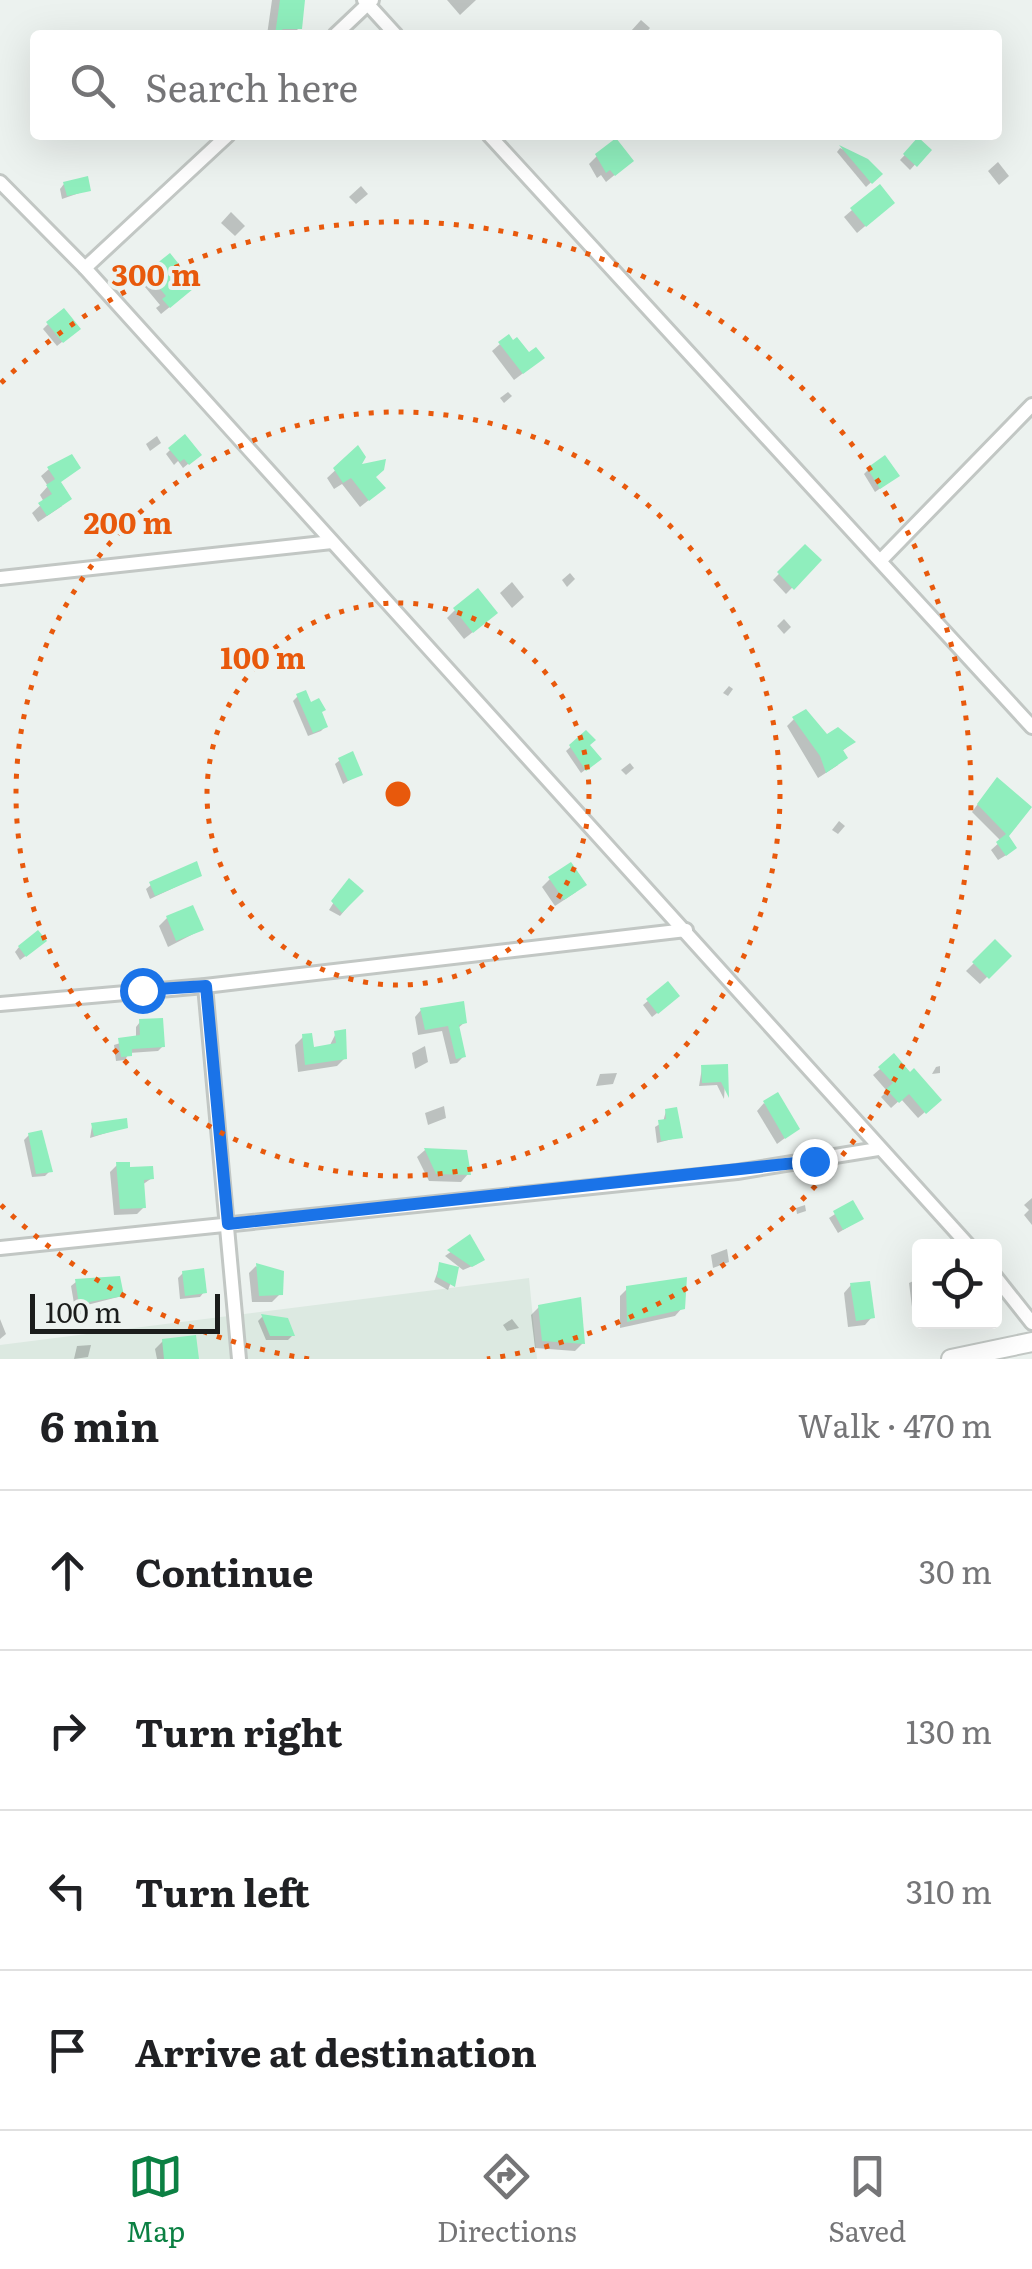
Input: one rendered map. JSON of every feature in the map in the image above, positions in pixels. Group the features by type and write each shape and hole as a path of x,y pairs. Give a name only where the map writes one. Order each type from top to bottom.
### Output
{"main road":[{"path":"952,1359 1032,1342"}],"street":[{"path":"340,30 368,2 392,30"},
{"path":"85,268 223,140"},
{"path":"494,140 1032,726"},
{"path":"2,187 85,268 962,1239"},
{"path":"882,559 1032,405"},
{"path":"0,578 332,542"},
{"path":"0,1004 206,986 686,930"},
{"path":"206,986 239,1359"},
{"path":"0,1248 737,1172 878,1148"},
{"path":"1002,1285 1032,1324"}],"shaded area":[{"path":"529,1278 537,1359 0,1359 0,1345"}],"building":[{"path":"280,0 305,0 302,29 276,30"},
{"path":"618,140 634,161 615,176 610,170 606,173 595,154"},
{"path":"915,140 921,140 932,150 917,167 903,154"},
{"path":"839,145 868,159 883,174 872,184"},
{"path":"88,176 91,191 67,196 63,182"},
{"path":"880,184 895,203 866,227 850,208"},
{"path":"170,253 178,263 174,267 193,289 170,308 162,299 166,296 146,272"},
{"path":"64,308 81,329 63,343 46,322"},
{"path":"509,334 513,340 517,337 529,352 536,347 545,358 523,374 498,342"},
{"path":"185,434 202,455 189,465 184,459 180,462 168,448"},
{"path":"358,445 366,457 362,464 386,459 384,470 376,477 386,488 369,501 351,478 343,483 333,468"},
{"path":"72,454 81,468 61,482 72,499 47,516 38,503 52,494 46,485 55,479 47,467"},
{"path":"885,455 900,476 880,489 867,468"},
{"path":"805,544 822,560 794,590 777,572"},
{"path":"478,588 498,613 473,633 453,608"},
{"path":"306,690 311,702 319,698 326,710 322,712 328,727 313,733 296,694"},
{"path":"806,709 827,734 838,727 856,742 843,750 848,758 826,773 820,756 792,717"},
{"path":"586,730 596,740 590,745 602,759 586,771 569,745"},
{"path":"353,751 363,775 348,781 338,758"},
{"path":"997,777 1032,807 1009,836 1017,848 1006,856 996,842 1006,834 977,804"},
{"path":"197,861 202,876 155,896 149,882"},
{"path":"571,862 587,885 564,900 548,877"},
{"path":"349,878 364,891 342,913 331,901"},
{"path":"193,905 204,930 176,941 166,916"},
{"path":"38,930 47,941 26,957 18,946"},
{"path":"995,939 1012,956 989,979 972,962"},
{"path":"668,981 680,996 658,1014 646,999"},
{"path":"464,1001 467,1023 459,1025 466,1057 456,1059 448,1026 425,1030 420,1008"},
{"path":"163,1018 165,1047 132,1049 132,1056 121,1057 118,1038 140,1035 139,1019"},
{"path":"346,1029 347,1059 305,1065 302,1034 312,1033 314,1047 336,1043 334,1031"},
{"path":"894,1053 910,1072 914,1068 942,1100 926,1114 909,1094 899,1103 886,1089 893,1083 878,1067"},
{"path":"728,1064 729,1098 721,1082 702,1083 701,1065"},
{"path":"778,1092 800,1129 785,1139 763,1101"},
{"path":"677,1107 683,1138 661,1141 658,1120 666,1119 665,1109"},
{"path":"127,1118 128,1128 94,1136 91,1123"},
{"path":"42,1130 53,1172 36,1174 28,1133"},
{"path":"424,1148 467,1150 471,1175 436,1174"},
{"path":"116,1162 130,1162 130,1167 153,1166 154,1179 144,1180 146,1208 120,1209"},
{"path":"853,1200 864,1219 843,1230 833,1211"},
{"path":"470,1234 485,1260 472,1267 447,1250"},
{"path":"439,1262 459,1267 455,1287 437,1277"},
{"path":"256,1263 284,1271 283,1295 259,1296"},
{"path":"204,1268 207,1293 185,1296 182,1271"},
{"path":"120,1276 124,1296 89,1302 90,1310 80,1311 75,1279"},
{"path":"687,1277 685,1309 627,1322 626,1286"},
{"path":"870,1281 875,1318 856,1321 850,1283"},
{"path":"581,1297 585,1344 542,1341 538,1305"},
{"path":"261,1314 288,1318 295,1336 270,1336"},
{"path":"196,1335 199,1359 164,1359 162,1339"}],"route":[{"path":"142,990 206,986 228,1224 814,1161"}]}
